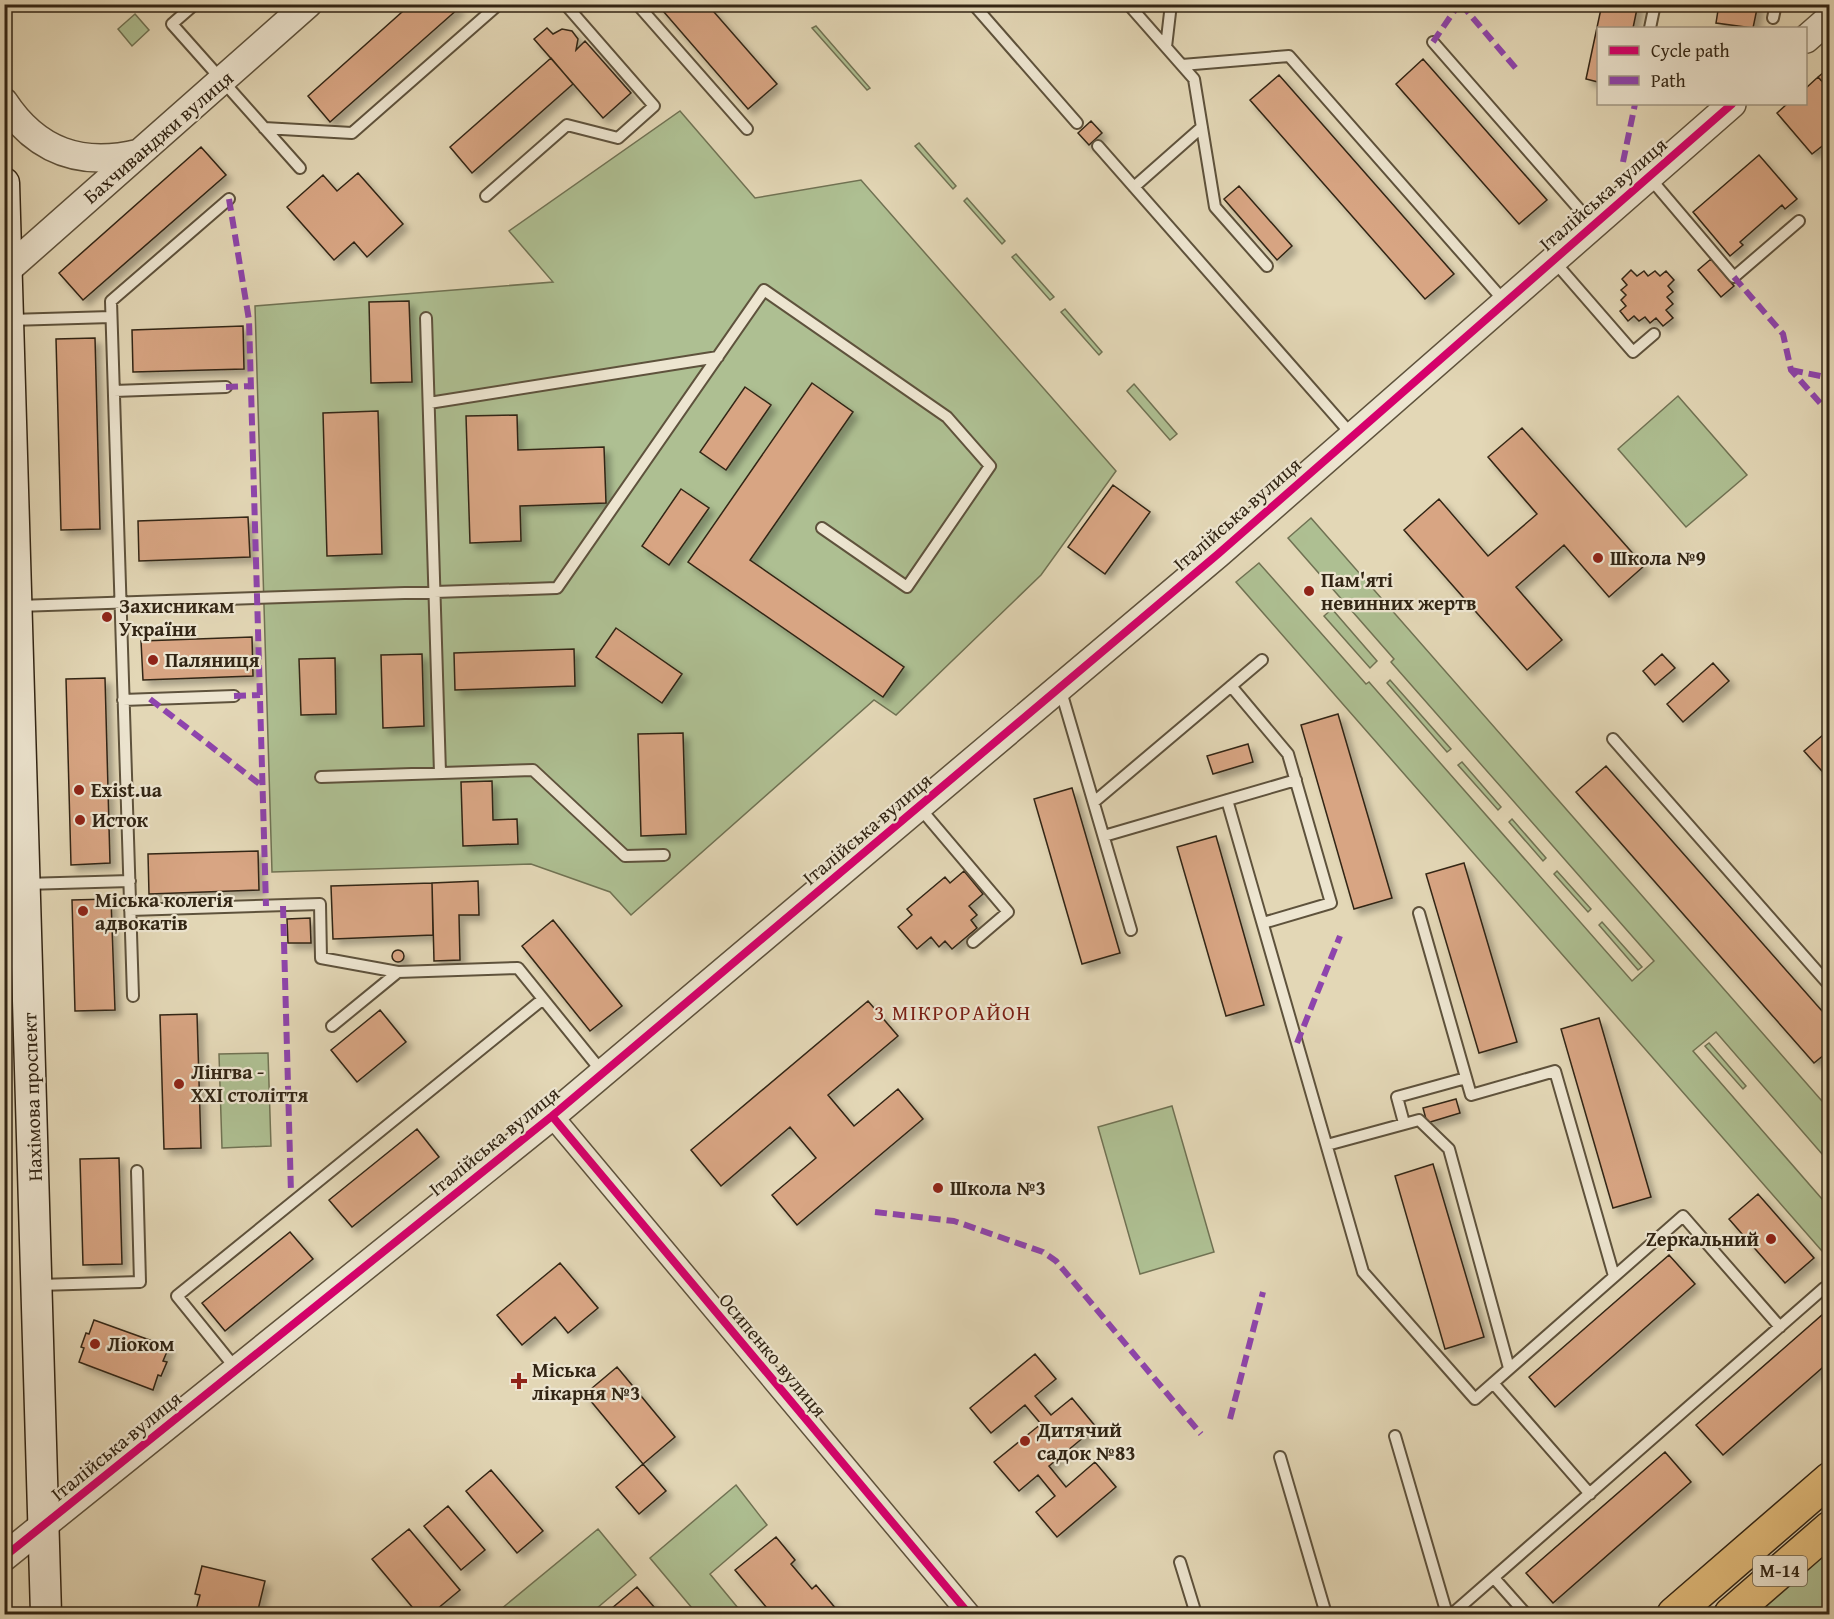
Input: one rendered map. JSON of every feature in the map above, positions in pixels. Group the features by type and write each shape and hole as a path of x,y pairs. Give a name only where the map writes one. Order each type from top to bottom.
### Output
{"highway":[{"name":"М-14","path":"1674,1614 1830,1479"},
{"name":"М-14","path":"1731,1614 1830,1528"}],"main road":[{"name":"Нахімова проспект","path":"4,183 17,606 12,698 25,884 46,1614"}],"street":[{"name":"Бахчиванджи вулиця","path":"7,270 308,4"},
{"path":"1807,38 1830,18"},
{"path":"4,102 14,117 31,134 50,147 71,155 94,159 117,158 140,153"},
{"name":"Італійська вулиця","path":"4,1557 552,1116 1218,554 1731,105"},
{"name":"Осипенко вулиця","path":"552,1116 969,1614"}],"lane":[{"path":"195,4 172,24 300,168"},
{"path":"264,128 352,134 498,4"},
{"path":"486,196 567,125 618,138 654,106 565,4"},
{"path":"637,4 747,129"},
{"path":"973,4 1077,123"},
{"path":"1128,4 1194,79 1215,207 1267,266"},
{"path":"1166,47 1171,4"},
{"path":"1650,27 1655,4"},
{"path":"1773,18 1776,4"},
{"path":"1433,42 1593,225"},
{"path":"1182,65 1289,56 1505,302"},
{"path":"1134,187 1202,127"},
{"path":"1098,146 1352,435"},
{"path":"1648,176 1734,277 1799,221"},
{"path":"133,996 111,302 229,199"},
{"path":"1553,260 1634,352 1654,334"},
{"path":"17,606 557,588 764,290 947,417 990,466 907,587 822,528"},
{"path":"9,320 111,317"},
{"path":"426,318 440,773"},
{"path":"429,403 718,357"},
{"path":"114,391 226,387"},
{"path":"1094,802 1262,660"},
{"path":"1231,686 1288,754 1331,903 1263,923"},
{"path":"1060,687 1131,930"},
{"path":"123,700 234,696"},
{"path":"1613,739 1830,986"},
{"path":"321,777 533,770 625,856 664,855"},
{"path":"1104,836 1296,780"},
{"path":"1227,800 1363,1272 1474,1399 1683,1216 1780,1327"},
{"path":"918,806 1008,912 973,942"},
{"path":"25,884 129,881"},
{"path":"130,910 320,904 321,958 398,972 518,968 603,1073"},
{"path":"1419,913 1471,1095 1555,1071 1614,1276"},
{"path":"332,1026 398,972"},
{"path":"237,1370 177,1296 543,999"},
{"path":"1404,1124 1397,1097 1466,1078"},
{"path":"1327,1145 1419,1120 1449,1149 1509,1368"},
{"path":"37,1285 140,1282 137,1171"},
{"path":"1452,1614 1824,1288"},
{"path":"1493,1383 1590,1494"},
{"path":"1395,1436 1447,1614"},
{"path":"1280,1457 1326,1614"},
{"path":"1180,1562 1196,1614"},
{"path":"1494,1578 1526,1614"}],"green space":[{"path":"135,14 149,30 132,46 118,29"},
{"path":"816,26 870,88 867,90 812,28"},
{"path":"680,111 755,198 861,180 1116,471 1041,575 896,715 874,700 631,915 610,892 531,864 272,872 255,306 553,282 509,231"},
{"path":"919,143 956,186 953,189 915,146"},
{"path":"967,198 1005,241 1002,244 964,201"},
{"path":"1016,254 1054,297 1050,300 1012,257"},
{"path":"1065,309 1102,352 1099,355 1061,312"},
{"path":"1134,384 1177,434 1170,440 1127,391"},
{"path":"1678,396 1747,475 1686,527 1618,449"},
{"path":"1311,518 1829,1109 1829,1162 1716,1032 1693,1051 1829,1207 1829,1259 1236,582 1259,563 1366,684 1369,682 1632,981 1654,961 1391,662 1394,659 1288,538"},
{"path":"1332,609 1377,661 1370,668 1324,616"},
{"path":"1390,680 1451,749 1447,752 1387,683"},
{"path":"1462,762 1501,807 1498,810 1458,765"},
{"path":"1512,819 1546,858 1543,861 1509,822"},
{"path":"1557,871 1591,909 1588,912 1554,874"},
{"path":"1602,922 1642,967 1638,970 1599,925"},
{"path":"1709,1043 1746,1086 1743,1089 1705,1046"},
{"path":"268,1053 271,1146 222,1148 219,1054"},
{"path":"1172,1106 1214,1252 1140,1274 1098,1127"},
{"path":"736,1485 767,1525 710,1574 743,1614 697,1614 650,1558"},
{"path":"598,1529 636,1575 590,1614 495,1614"},
{"path":"1829,1548 1829,1614 1754,1614"}],"building":[{"path":"411,4 456,4 459,8 330,122 308,96"},
{"path":"657,4 707,4 777,84 748,109"},
{"path":"1602,4 1638,4 1633,27 1597,27"},
{"path":"1719,4 1758,4 1753,27 1716,23"},
{"path":"1597,27 1597,82 1586,79"},
{"path":"547,28 553,34 562,29 572,31 578,39 576,50 585,41 631,93 603,118 534,39"},
{"path":"551,58 573,84 472,173 450,147"},
{"path":"1423,59 1547,200 1519,224 1396,84"},
{"path":"1830,67 1830,90 1818,77"},
{"path":"1279,75 1454,274 1425,299 1250,100"},
{"path":"1818,77 1830,90 1830,140 1812,154 1777,113 1786,105 1807,105 1807,87"},
{"path":"1091,121 1102,133 1089,145 1078,133"},
{"path":"201,147 226,175 83,300 59,273"},
{"path":"1759,155 1797,199 1785,209 1782,205 1740,242 1743,245 1730,256 1693,212"},
{"path":"358,173 403,224 367,257 354,242 334,260 287,207 323,175 337,191"},
{"path":"1239,186 1292,246 1277,260 1224,199"},
{"path":"1711,259 1734,286 1721,297 1698,270"},
{"path":"1631,270 1637,276 1644,271 1648,276 1655,271 1660,276 1666,271 1674,280 1668,286 1673,292 1667,297 1673,304 1666,310 1673,318 1663,326 1656,318 1650,323 1645,317 1639,321 1634,316 1628,321 1620,311 1626,306 1621,300 1626,295 1621,290 1627,285 1622,279"},
{"path":"409,301 412,382 371,383 369,302"},
{"path":"243,326 244,369 133,372 132,330"},
{"path":"95,338 100,529 61,530 56,339"},
{"path":"812,383 853,412 750,560 904,667 883,697 688,562"},
{"path":"745,387 771,405 726,470 700,452"},
{"path":"378,411 382,554 327,556 323,413"},
{"path":"517,415 518,450 604,447 606,503 520,506 521,541 470,543 466,416"},
{"path":"1522,428 1644,566 1609,597 1564,545 1516,587 1562,640 1527,670 1404,530 1439,499 1488,556 1537,514 1488,457"},
{"path":"1113,485 1150,512 1105,574 1068,547"},
{"path":"681,489 709,508 669,565 642,546"},
{"path":"248,517 250,557 139,561 138,521"},
{"path":"616,628 682,674 662,703 596,657"},
{"path":"252,637 253,676 143,680 141,641"},
{"path":"574,649 575,686 455,690 454,653"},
{"path":"422,654 424,726 383,728 381,655"},
{"path":"1662,654 1675,668 1655,685 1643,671"},
{"path":"335,658 336,714 301,715 299,659"},
{"path":"1713,663 1729,681 1683,722 1667,704"},
{"path":"105,678 110,863 71,865 66,679"},
{"path":"1338,714 1392,898 1354,909 1301,725"},
{"path":"1830,729 1830,778 1829,779 1804,751"},
{"path":"683,733 686,834 641,836 638,734"},
{"path":"1248,744 1253,762 1213,774 1207,756"},
{"path":"1606,766 1830,1020 1830,1050 1814,1063 1576,792"},
{"path":"492,781 493,820 517,819 518,844 463,846 461,782"},
{"path":"1072,788 1120,953 1082,964 1034,799"},
{"path":"1216,836 1264,1005 1226,1016 1177,847"},
{"path":"258,851 259,890 149,894 148,854"},
{"path":"1464,863 1517,1042 1479,1053 1426,874"},
{"path":"964,871 983,894 969,906 977,915 971,920 977,928 952,949 945,941 939,947 931,937 917,949 898,927 912,915 907,909 945,877 950,883"},
{"path":"478,881 479,915 459,915 460,960 434,961 432,883"},
{"path":"432,883 433,935 333,939 331,886"},
{"path":"111,899 115,1010 75,1011 72,900"},
{"path":"310,918 311,943 288,943 287,919"},
{"path":"553,920 622,1006 590,1031 522,946"},
{"path":"400,950 403,951 403,961 396,962 393,961 392,954 393,951"},
{"path":"868,1001 898,1036 828,1095 854,1126 898,1089 923,1119 797,1225 772,1195 816,1158 790,1127 721,1186 691,1150"},
{"path":"380,1010 406,1042 357,1082 331,1050"},
{"path":"197,1014 201,1148 164,1149 160,1015"},
{"path":"1599,1018 1651,1197 1613,1208 1561,1029"},
{"path":"1456,1099 1460,1113 1427,1123 1423,1108"},
{"path":"417,1129 439,1157 352,1227 329,1200"},
{"path":"119,1158 122,1264 83,1265 80,1159"},
{"path":"1433,1164 1484,1337 1445,1349 1395,1176"},
{"path":"1758,1194 1814,1258 1785,1283 1729,1219"},
{"path":"290,1232 313,1259 225,1331 202,1303"},
{"path":"1669,1255 1695,1284 1555,1407 1529,1377"},
{"path":"560,1263 598,1308 568,1333 555,1317 522,1345 497,1315"},
{"path":"1830,1308 1830,1361 1723,1455 1696,1425"},
{"path":"94,1320 169,1347 163,1361 167,1362 161,1376 158,1375 153,1390 79,1362 86,1333 89,1334"},
{"path":"1035,1354 1056,1379 1035,1396 1051,1415 1072,1398 1096,1427 1049,1466 1066,1487 1095,1462 1116,1487 1057,1537 1036,1512 1055,1496 1038,1475 1019,1491 994,1462 1041,1424 1025,1405 991,1433 970,1408"},
{"path":"617,1367 675,1437 643,1464 585,1394"},
{"path":"1665,1452 1691,1482 1553,1603 1526,1573"},
{"path":"643,1464 666,1491 639,1514 616,1487"},
{"path":"491,1470 543,1531 517,1553 466,1491"},
{"path":"448,1506 485,1550 461,1570 424,1526"},
{"path":"409,1529 460,1590 431,1614 418,1614 372,1559"},
{"path":"776,1537 795,1560 791,1564 812,1589 816,1585 837,1610 832,1614 772,1614 735,1570"},
{"path":"202,1566 265,1581 257,1614 195,1614 200,1595 195,1594"},
{"path":"637,1587 660,1614 605,1614"}],"marked path":[{"path":"1433,42 1459,4"},
{"path":"1461,4 1519,72"},
{"path":"1623,162 1635,105"},
{"path":"229,199 249,320 266,906"},
{"path":"1734,277 1783,334 1791,370 1830,414"},
{"path":"1791,370 1830,378"},
{"path":"226,387 251,386"},
{"path":"234,696 260,695"},
{"path":"150,699 262,786"},
{"path":"283,906 291,1193"},
{"path":"1297,1043 1340,936"},
{"path":"875,1212 954,1221 1043,1252 1056,1261 1201,1434"},
{"path":"1230,1419 1263,1292"}],"cycle path":[{"path":"4,1557 552,1116 1218,554 1731,105"},
{"path":"552,1116 969,1614"}],"place":[{"name":"Школа №9","path":"1598,558"},
{"name":"Пам'яті невинних жертв","path":"1309,591"},
{"name":"Захисникам України","path":"107,617"},
{"name":"Паляниця","path":"153,660"},
{"name":"Exist.ua","path":"79,790"},
{"name":"Исток","path":"80,820"},
{"name":"Міська колегія адвокатів","path":"83,911"},
{"name":"Лінгва - XXI століття","path":"179,1084"},
{"name":"Школа №3","path":"938,1188"},
{"name":"Zеркальний","path":"1771,1239"},
{"name":"Ліоком","path":"95,1344"},
{"name":"Міська лікарня №3","path":"519,1381"},
{"name":"Дитячий садок №83","path":"1025,1441"}],"district":[{"name":"3 МІКРОРАЙОН","path":"953,1013"}]}
